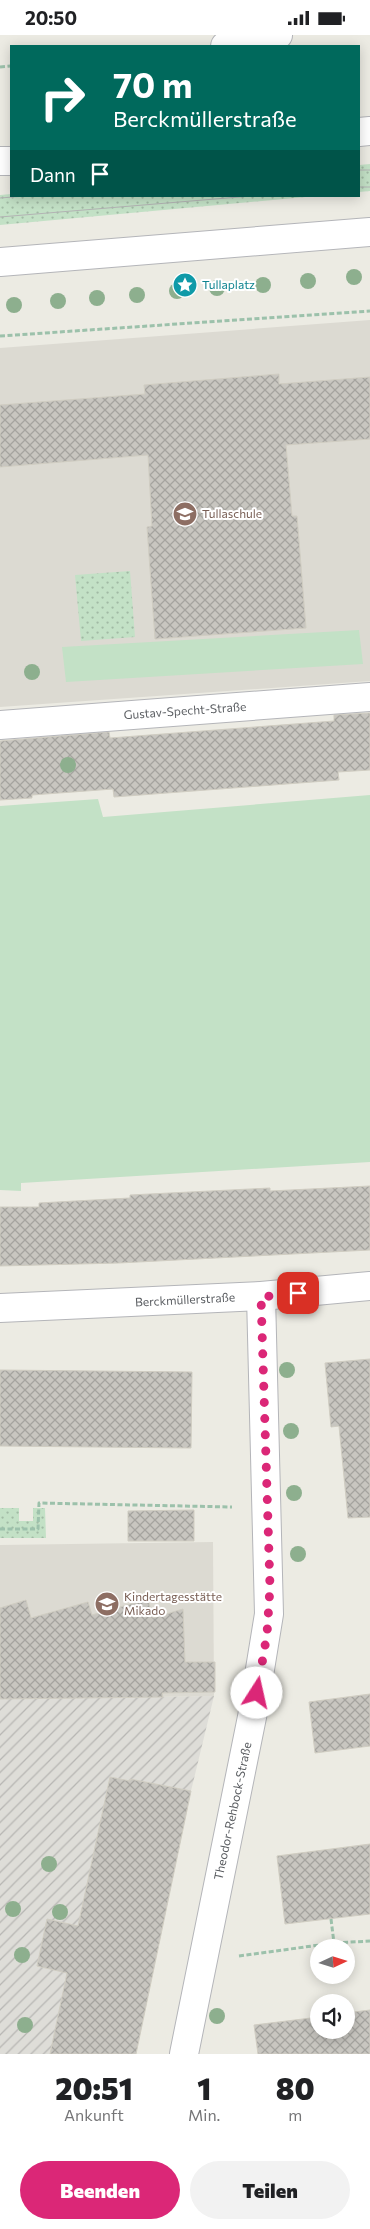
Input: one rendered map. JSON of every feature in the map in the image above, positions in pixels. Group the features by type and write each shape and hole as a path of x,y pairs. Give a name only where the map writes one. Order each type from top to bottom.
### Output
{"street":[{"path":"228,45 255,37 278,35"},
{"path":"0,262 370,232"},
{"name":"Gustav-Specht-Straße","path":"0,725 370,697"},
{"name":"Berckmüllerstraße","path":"0,1308 261,1297 370,1286"},
{"name":"Theodor-Rehbock-Straße","path":"184,2054 253,1712 270,1615 261,1297"}],"path":[{"path":"0,336 370,311"},
{"path":"0,1529 38,1529 39,1503 211,1506"},
{"path":"331,1919 334,1939"},
{"path":"355,1942 370,1941"},
{"path":"203,1960 310,1946"}],"shaded area":[{"name":"Tullaschule","path":"370,320 370,681 0,707 0,348"},
{"name":"Kindertagesstätte Mikado","path":"213,1542 214,1696 0,1699 0,1545"},
{"path":"214,1696 191,1791 136,2054 0,2054 0,1699"}],"green space":[{"path":"370,164 370,191 360,192 360,165"},
{"path":"10,194 10,197 305,197 0,225 0,195"},
{"path":"130,571 135,637 81,641 75,575"},
{"path":"359,630 363,664 66,682 62,647"},
{"path":"370,795 370,1162 21,1183 21,1191 0,1190 0,806 98,799 103,817"},
{"path":"0,1508 19,1508 19,1521 33,1521 33,1508 45,1508 46,1538 0,1538"}],"building":[{"path":"279,374 279,384 370,377 370,439 286,445 292,516 297,516 306,628 155,639 147,527 152,526 148,455 0,467 0,405 145,394 144,385"},
{"path":"370,713 370,770 338,772 339,780 114,797 113,789 32,795 32,798 0,800 0,741 109,732 110,738 334,721 334,715"},
{"path":"370,1186 370,1250 119,1263 0,1266 0,1207 39,1207 39,1203 130,1198 130,1195 270,1188 270,1191"},
{"path":"370,1359 370,1517 348,1518 339,1426 331,1427 325,1363"},
{"path":"0,1370 192,1372 191,1448 0,1446"},
{"path":"194,1510 194,1541 128,1541 128,1511"},
{"path":"148,1599 153,1618 183,1609 185,1662 215,1662 215,1692 162,1693 163,1697 0,1699 0,1608 26,1600 31,1618 88,1602 92,1615"},
{"path":"370,1694 370,1746 315,1753 309,1702"},
{"path":"110,1777 191,1791 136,2054 50,2054 67,1973 37,1966 47,1919 78,1926"},
{"path":"370,1844 370,1914 285,1924 277,1856"},
{"path":"370,2010 370,2054 258,2054 254,2025 310,2018 310,2039 355,2039 355,2012"}],"tram line":[{"path":"360,170 370,170"},
{"path":"360,187 370,187"},
{"path":"0,198 13,197"},
{"path":"0,217 239,197"}],"place":[{"name":"Tullaplatz","path":"185,285"},
{"name":"Tullaschule","path":"185,514"},
{"name":"Kindertagesstätte Mikado","path":"107,1604"}],"route":[{"path":"257,1693 270,1615 261,1297 298,1293"}]}
